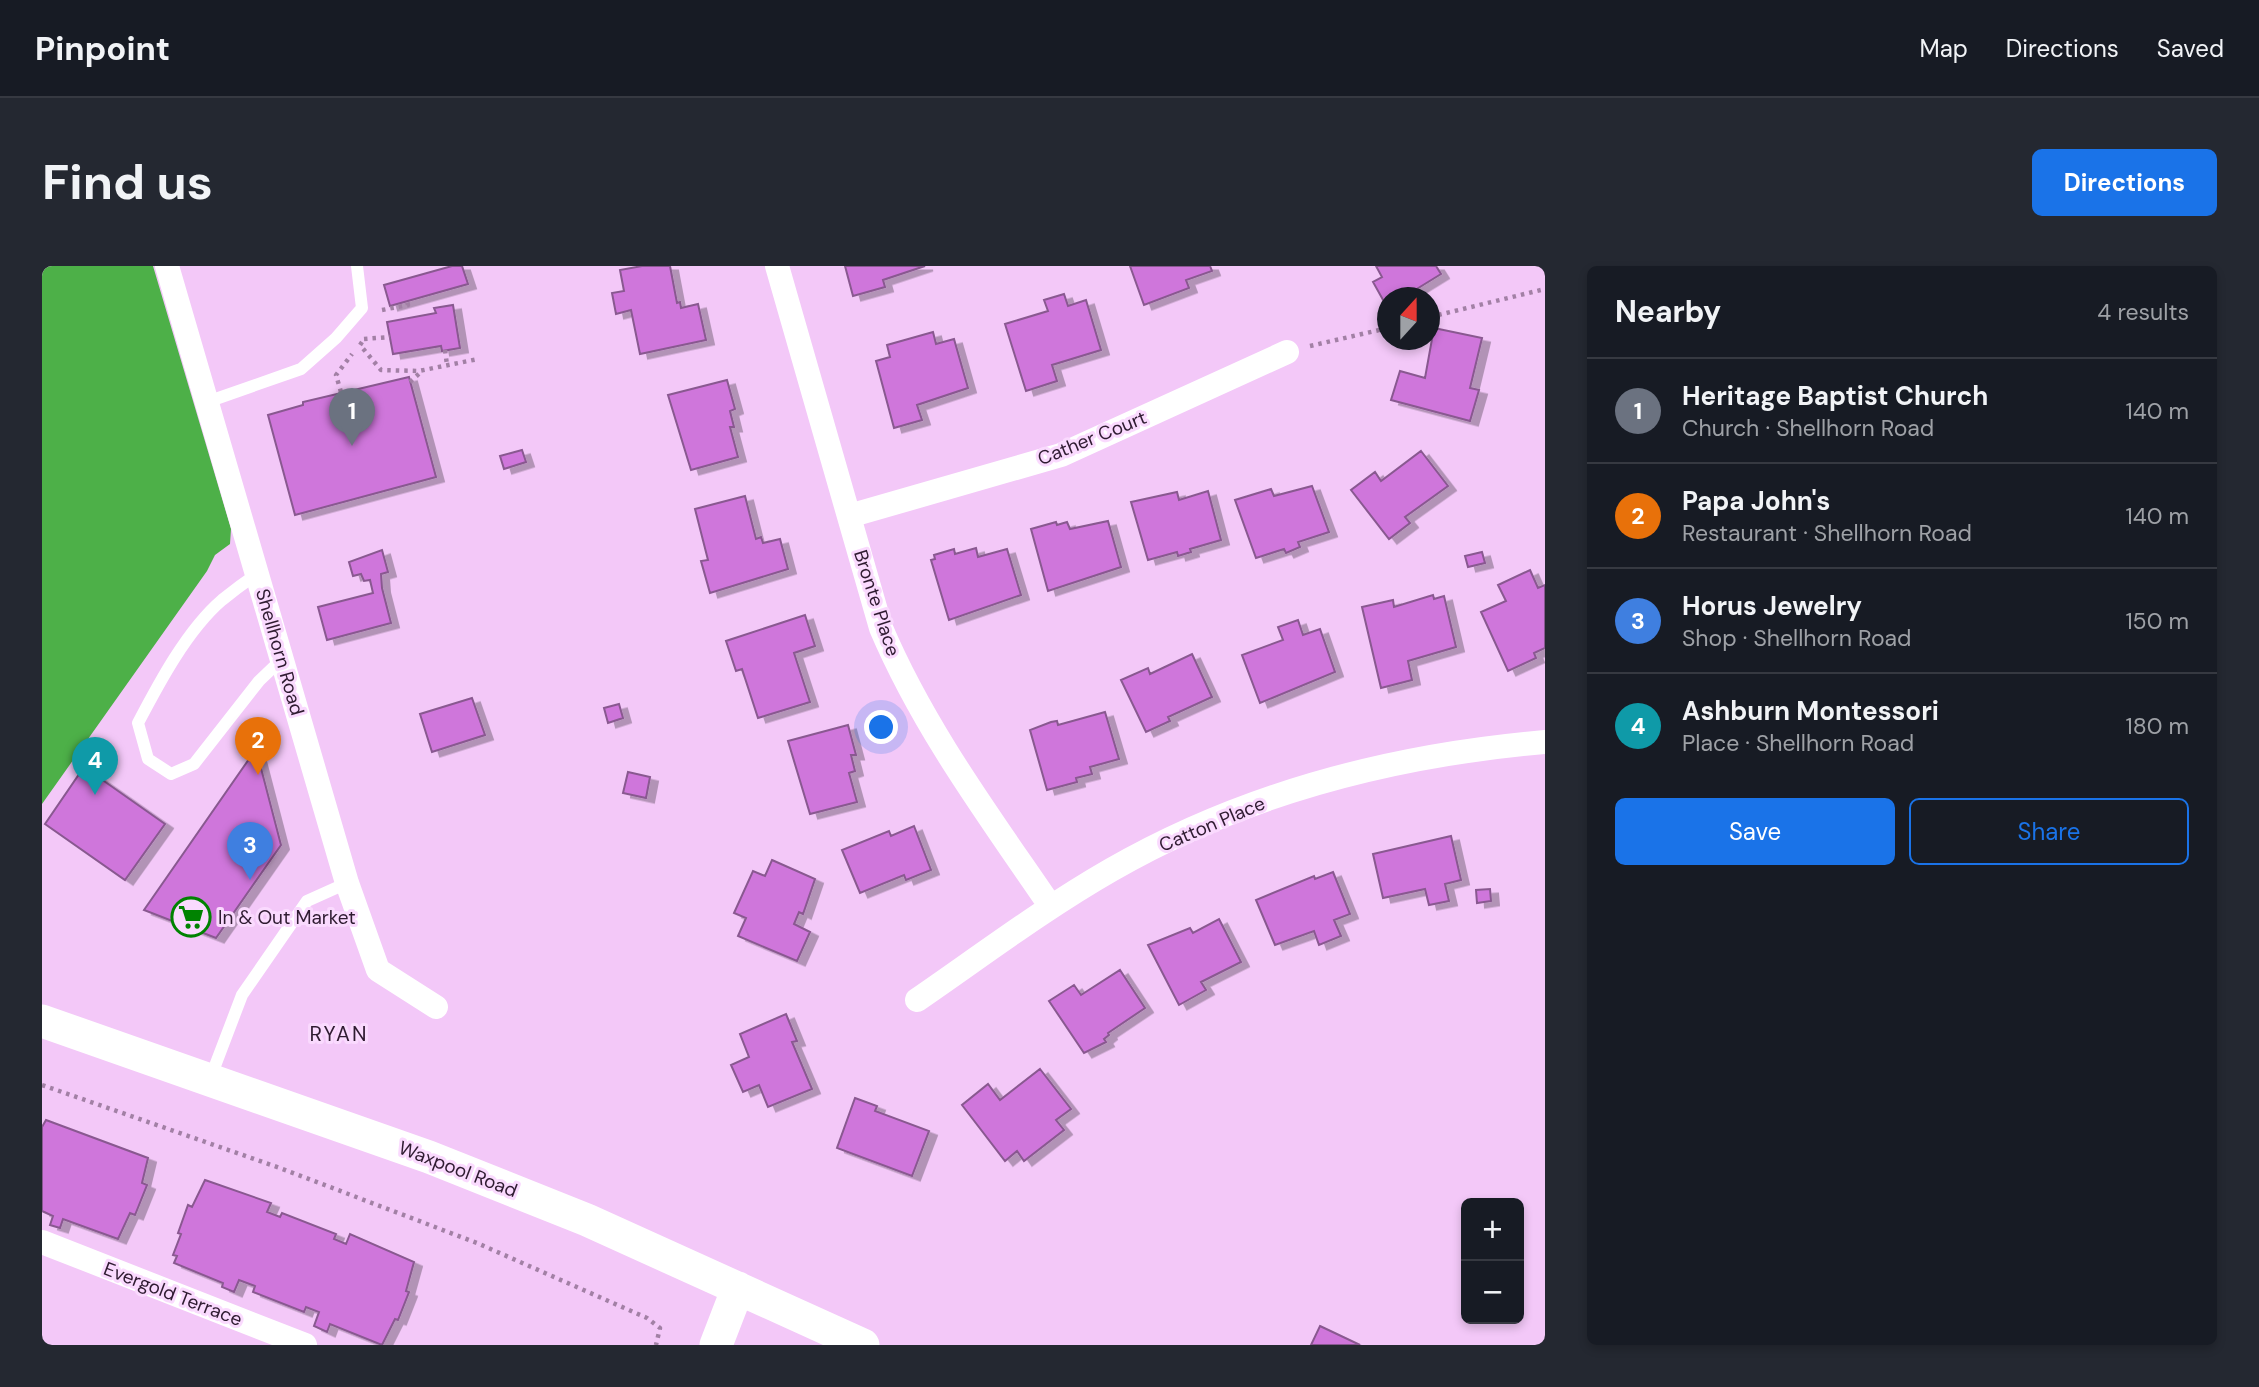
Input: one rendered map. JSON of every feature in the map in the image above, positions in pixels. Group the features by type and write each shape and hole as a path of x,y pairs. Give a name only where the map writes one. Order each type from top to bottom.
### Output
{"street":[{"name":"Shellhorn Road","path":"167,266 347,883 378,970 436,1007"},
{"name":"Bronte Place","path":"777,266 881,628 904,681 932,731 1051,907"},
{"name":"Cather Court","path":"849,516 1061,455 1287,352"},
{"name":"Catton Place","path":"917,1000 1051,907 1113,869 1194,829 1278,796 1364,770 1453,752 1545,742"},
{"name":"Waxpool Road","path":"42,1021 112,1048 210,1079 441,1161 587,1220 863,1345"},
{"name":"Evergold Terrace","path":"42,1242 305,1345"},
{"path":"716,1345 738,1288"}],"lane":[{"path":"207,402 301,369 336,338 362,307 357,266"},
{"path":"257,574 220,602 175,658 156,690 138,723 148,759 171,775 194,764 259,681 282,659"},
{"path":"210,1079 242,995 307,901 347,883"}],"path":[{"path":"1440,315 1545,289"},
{"path":"376,311 408,306 407,301"},
{"path":"341,392 336,375 360,345 368,330"},
{"path":"1287,352 1377,331"},
{"path":"364,339 390,337"},
{"path":"360,345 381,370 401,373 478,359"},
{"path":"445,350 447,365"},
{"path":"410,382 422,371"},
{"path":"42,1085 280,1168 477,1243 647,1318 660,1328 656,1345"}],"green space":[{"path":"42,266 153,266 231,529 230,544 215,555 207,571 42,804"}],"building":[{"path":"452,266 462,266 468,284 390,306 384,285"},
{"path":"642,266 670,266 677,303 680,302 681,308 698,304 706,340 640,354 631,310 616,314 612,293 624,291 620,270"},
{"path":"845,266 925,266 883,280 885,287 853,296"},
{"path":"1130,266 1210,266 1212,271 1186,280 1189,288 1144,305"},
{"path":"1376,266 1436,266 1441,274 1420,287 1377,287 1377,289 1373,282 1382,277"},
{"path":"1064,294 1068,306 1086,300 1101,350 1052,365 1057,381 1026,391 1005,324 1048,311 1044,300"},
{"path":"453,305 460,348 442,351 441,346 393,354 387,322 436,313 434,308"},
{"path":"1440,329 1482,338 1470,388 1479,390 1470,421 1391,400 1400,371 1425,378 1430,350 1440,350"},
{"path":"933,332 936,344 954,339 968,388 917,405 922,420 894,428 876,361 890,357 887,345"},
{"path":"409,377 436,477 295,515 268,415 303,405 303,402"},
{"path":"727,380 735,409 730,411 734,427 730,427 738,457 691,470 668,395"},
{"path":"522,450 526,462 504,469 500,456"},
{"path":"1421,451 1448,486 1405,517 1410,523 1389,539 1351,490 1375,472 1381,481"},
{"path":"1312,486 1329,532 1298,542 1300,547 1286,553 1284,549 1256,558 1235,500 1271,489 1274,496"},
{"path":"1208,491 1221,540 1190,549 1191,552 1178,556 1177,552 1148,560 1131,502 1177,492 1179,500"},
{"path":"745,496 756,539 761,537 763,543 780,539 788,569 710,593 701,561 708,560 695,509"},
{"path":"1108,521 1121,567 1048,591 1031,529 1056,522 1057,525 1067,522 1070,529"},
{"path":"976,548 978,557 1007,549 1021,595 949,620 931,560 935,559 934,555 954,549 955,554"},
{"path":"382,550 388,572 381,574 382,588 391,623 327,640 318,607 373,593 370,580 364,581 361,574 353,576 349,562"},
{"path":"1482,552 1485,563 1468,567 1465,556"},
{"path":"1530,570 1538,588 1545,585 1545,648 1534,653 1536,658 1508,671 1481,612 1506,601 1498,585"},
{"path":"1433,595 1434,599 1444,596 1456,647 1408,661 1412,680 1381,688 1362,607 1393,600 1394,607"},
{"path":"805,615 815,646 794,653 810,702 758,718 742,669 736,671 726,641"},
{"path":"1298,620 1303,635 1320,629 1335,672 1260,703 1242,655 1283,640 1278,627"},
{"path":"1192,654 1212,697 1168,717 1170,721 1146,732 1121,680 1148,668 1150,674"},
{"path":"472,698 485,735 432,752 420,714"},
{"path":"619,704 623,718 608,723 604,708"},
{"path":"1105,712 1119,759 1090,767 1092,774 1076,778 1077,782 1047,790 1030,730 1051,722 1057,721 1058,725"},
{"path":"848,725 856,755 851,755 855,771 849,773 857,802 810,814 788,741"},
{"path":"256,749 281,845 216,938 144,910"},
{"path":"84,767 165,824 125,880 45,824"},
{"path":"628,772 650,777 646,798 623,793"},
{"path":"914,826 931,870 906,880 904,875 860,893 842,850 889,831 891,836"},
{"path":"1451,836 1461,880 1445,884 1449,901 1429,905 1425,889 1383,898 1373,854"},
{"path":"772,860 815,879 803,914 799,912 794,924 810,932 797,961 738,936 746,918 734,913 753,871 765,876"},
{"path":"1333,872 1350,914 1334,920 1341,936 1319,945 1314,931 1275,945 1256,900 1314,876 1315,879"},
{"path":"1490,889 1491,901 1477,903 1476,890"},
{"path":"1219,919 1241,962 1201,982 1206,990 1179,1005 1148,945 1190,928 1193,933"},
{"path":"1120,970 1145,1008 1108,1033 1104,1039 1106,1042 1084,1053 1049,1001 1074,985 1081,995"},
{"path":"786,1014 797,1041 792,1042 812,1089 768,1107 759,1085 743,1092 731,1065 749,1057 740,1034"},
{"path":"1040,1069 1071,1109 1056,1120 1064,1130 1024,1161 1017,1151 1005,1161 962,1105 988,1084 1000,1100"},
{"path":"855,1098 877,1106 875,1111 929,1131 912,1176 837,1148"},
{"path":"46,1120 148,1158 142,1183 147,1185 135,1215 130,1213 118,1239 63,1219 60,1228 50,1225 53,1216 42,1211 42,1127"},
{"path":"205,1180 271,1203 267,1212 280,1217 282,1213 336,1234 334,1239 346,1244 350,1234 414,1262 406,1291 409,1292 398,1320 395,1319 382,1345 330,1324 327,1332 314,1326 319,1312 306,1307 304,1312 253,1292 255,1286 239,1280 234,1292 222,1287 223,1283 174,1263 177,1256 173,1255 181,1234 178,1233 188,1205 192,1207"},
{"path":"1320,1326 1360,1345 1311,1345"}],"place":[{"name":"Heritage Baptist Church","path":"352,446"},
{"name":"Papa John's","path":"258,775"},
{"name":"Ashburn Montessori","path":"95,795"},
{"name":"Horus Jewelry","path":"250,880"},
{"name":"In & Out Market","path":"191,917"}],"district":[{"name":"RYAN","path":"339,1034"}]}
